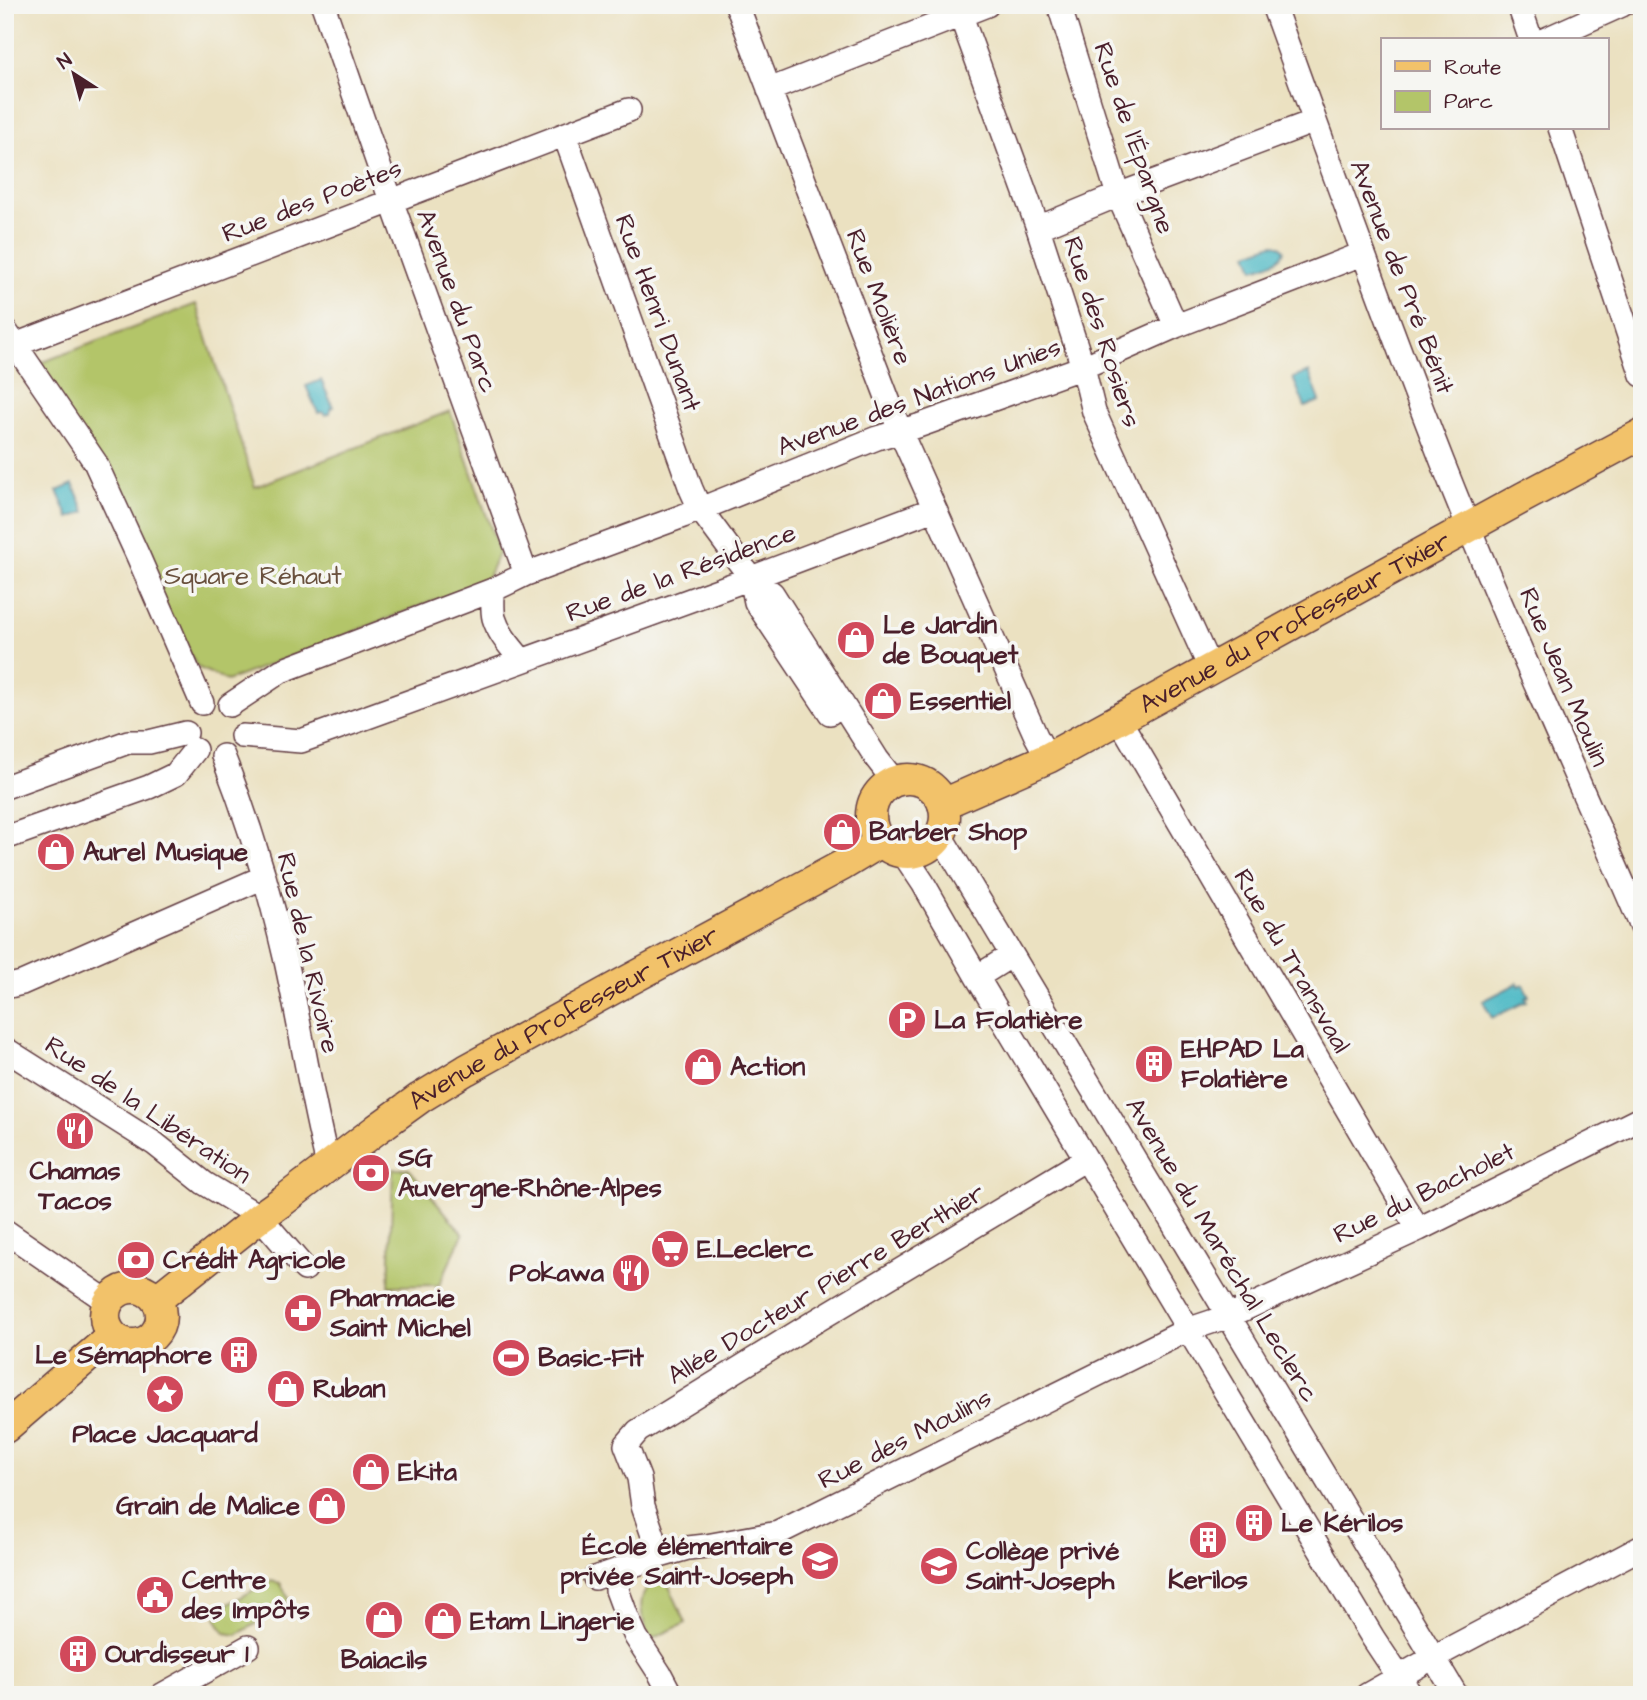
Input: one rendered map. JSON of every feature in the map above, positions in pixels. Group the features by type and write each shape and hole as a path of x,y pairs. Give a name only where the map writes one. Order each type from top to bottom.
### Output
{"main road":[{"name":"Avenue du Professeur Tixier","path":"943,804 1048,758 1642,434"},
{"path":"907,778 919,780 930,785 939,794 943,804 946,816 944,826 933,844 924,849 914,853 892,847 874,832 871,810 875,799 888,785 907,778"},
{"name":"Avenue du Professeur Tixier","path":"156,1300 260,1217 420,1098 629,980 843,865 892,847"},
{"path":"132,1288 141,1289 156,1300 161,1318 159,1327 147,1341 128,1345 112,1336 104,1319 108,1302 114,1294 132,1288"},
{"path":"5,1428 112,1336"}],"street":[{"name":"Avenue du Parc","path":"323,5 526,575"},
{"name":"Rue Molière","path":"737,5 900,431 1048,758"},
{"path":"769,90 959,10 988,5"},
{"name":"Rue de l'Épargne","path":"1059,5 1118,195 1176,326"},
{"name":"Avenue de Pré Bénit","path":"1273,5 1362,254 1470,526"},
{"path":"1519,5 1530,38"},
{"path":"1548,38 1622,5"},
{"name":"Rue des Rosiers","path":"959,10 1038,228 1083,367 1094,412 1211,670"},
{"name":"Rue des Poètes","path":"10,338 565,136 629,110"},
{"path":"1038,228 1315,121"},
{"path":"1561,130 1642,375"},
{"name":"Rue Henri Dunant","path":"565,136 700,509"},
{"name":"Avenue des Nations Unies","path":"230,705 281,671 877,438 1083,367 1176,326 1362,254"},
{"path":"10,338 95,462 202,703"},
{"path":"700,509 751,578 756,602 888,785"},
{"name":"Rue de la Résidence","path":"242,736 301,741 934,509"},
{"name":"Rue Jean Moulin","path":"1470,526 1642,927"},
{"path":"493,590 494,616 498,627 522,661"},
{"path":"5,787 128,742 191,742 204,755 223,756 232,751 242,736 241,718 236,710 221,701 202,703 191,712 188,719 191,742 186,763 176,774 149,787 5,838"},
{"name":"Rue du Transvaal","path":"1119,719 1419,1228"},
{"name":"Rue de la Rivoire","path":"223,756 248,823 286,962 315,1114 328,1166"},
{"name":"Avenue du Maréchal Leclerc","path":"940,835 1456,1695"},
{"path":"892,847 923,883 1188,1329 1405,1685"},
{"path":"5,987 22,983 264,877"},
{"path":"977,977 1012,955"},
{"name":"Rue de la Libération","path":"5,1049 155,1144 204,1184 260,1217 305,1269"},
{"name":"Rue du Bacholet","path":"1229,1316 1419,1228 1642,1118"},
{"name":"Allée Docteur Pierre Berthier","path":"660,1556 643,1506 639,1478 626,1446 638,1431 1086,1159"},
{"path":"5,1231 108,1302"},
{"name":"Rue des Moulins","path":"595,1578 688,1548 778,1534 1188,1329 1229,1316"},
{"path":"1367,1695 1405,1685 1434,1657 1642,1547"},
{"path":"620,1569 617,1590 627,1617 671,1695"},
{"path":"162,1695 248,1647"}],"green space":[{"name":"Square Réhaut","path":"196,304 255,487 450,411 499,551 487,580 227,681 197,667 40,363"},
{"path":"393,1169 409,1169 463,1234 439,1285 389,1286"},
{"path":"663,1573 686,1623 649,1640 641,1603 647,1589"},
{"path":"270,1581 280,1583 289,1599 285,1608 236,1635 225,1633 216,1618 221,1608"}],"water":[{"path":"1272,244 1282,247 1283,254 1254,269 1248,253"},
{"path":"1309,372 1320,401 1305,407 1293,378"},
{"path":"321,380 333,407 326,415 318,413 306,386"},
{"path":"73,484 85,512 69,518 57,491"},
{"path":"1518,983 1519,986 1523,984 1529,996 1525,998 1527,1001 1492,1018 1483,1001"}],"place":[{"name":"Le Jardin de Bouquet","path":"856,640"},
{"name":"Essentiel","path":"883,701"},
{"name":"Barber Shop","path":"842,832"},
{"name":"Aurel Musique","path":"56,852"},
{"name":"La Folatière","path":"907,1020"},
{"name":"EHPAD La Folatière","path":"1154,1064"},
{"name":"Action","path":"703,1067"},
{"name":"Chamas Tacos","path":"75,1131"},
{"name":"SG Auvergne-Rhône-Alpes","path":"371,1173"},
{"name":"E.Leclerc","path":"670,1249"},
{"name":"Crédit Agricole","path":"136,1260"},
{"name":"Pokawa","path":"631,1273"},
{"name":"Pharmacie Saint Michel","path":"303,1313"},
{"name":"Le Sémaphore","path":"239,1355"},
{"name":"Basic-Fit","path":"511,1358"},
{"name":"Ruban","path":"286,1389"},
{"name":"Place Jacquard","path":"165,1394"},
{"name":"Ekita","path":"371,1472"},
{"name":"Grain de Malice","path":"327,1506"},
{"name":"Le Kérilos","path":"1254,1523"},
{"name":"Kerilos","path":"1208,1540"},
{"name":"École élémentaire privée Saint-Joseph","path":"820,1561"},
{"name":"Collège privé Saint-Joseph","path":"939,1566"},
{"name":"Centre des Impôts","path":"155,1595"},
{"name":"Baiacils","path":"384,1620"},
{"name":"Etam Lingerie","path":"443,1621"},
{"name":"Ourdisseur 1","path":"78,1654"}]}
